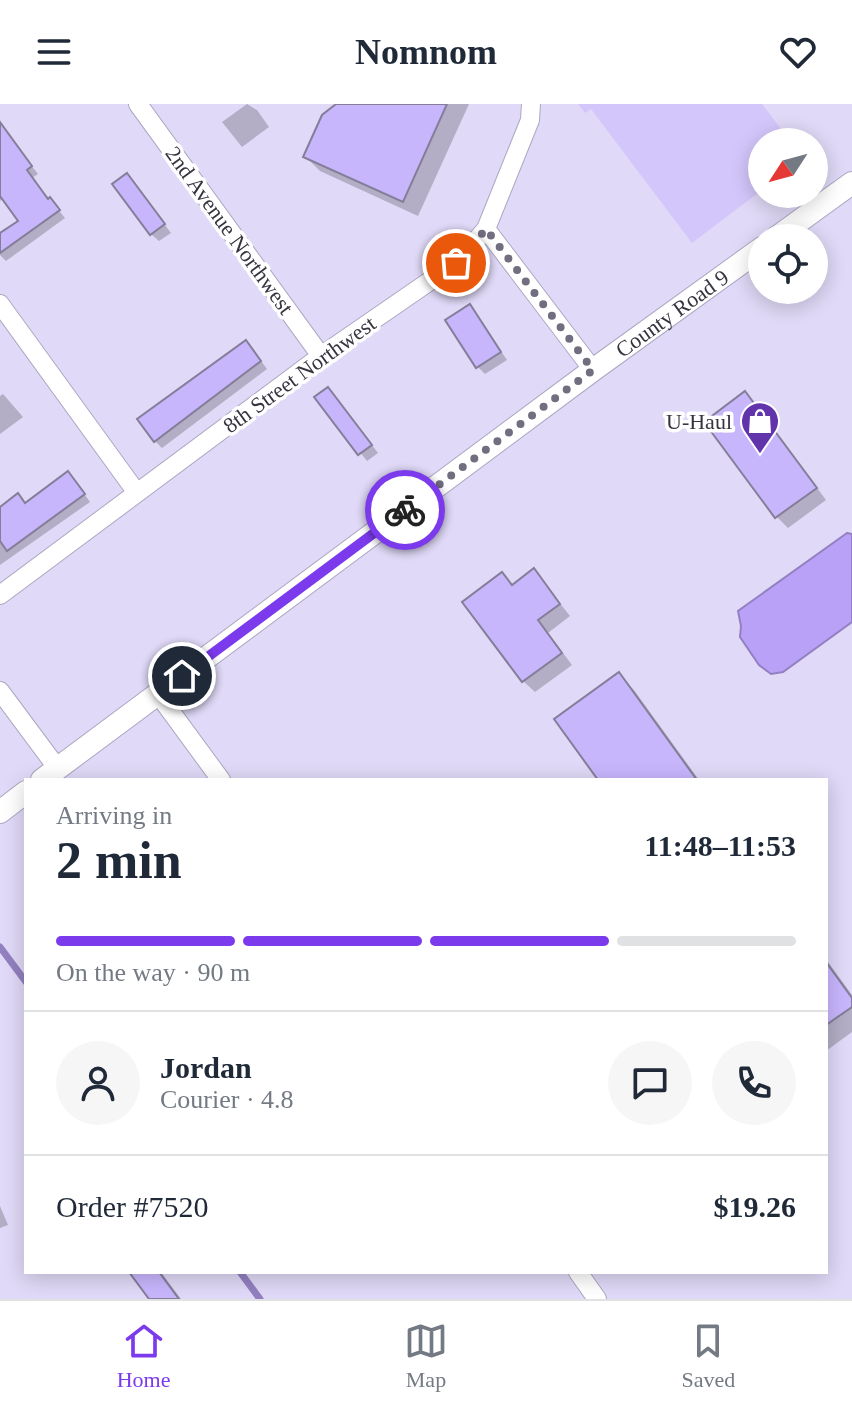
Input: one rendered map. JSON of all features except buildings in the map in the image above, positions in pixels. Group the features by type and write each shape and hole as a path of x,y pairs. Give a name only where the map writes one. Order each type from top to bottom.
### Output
{"street":[{"name":"2nd Avenue Northwest","path":"138,104 321,356"},
{"name":"8th Street Northwest","path":"0,595 321,356 456,263 486,229 530,120 531,104"},
{"path":"798,224 849,191"},
{"path":"486,229 593,370"},
{"name":"County Road 9","path":"50,774 748,258"},
{"path":"0,304 137,493"},
{"path":"0,691 50,774"},
{"path":"158,694 220,778"},
{"path":"0,812 24,794"},
{"path":"579,1274 597,1299"}],"shaded area":[{"path":"578,104 762,104 780,128 748,128 748,201 692,243 591,109 585,113"},
{"path":"847,533 852,534 852,622 783,672 771,674 759,665 740,637 738,611"}],"waterway":[{"path":"0,947 24,979"},
{"path":"241,1274 260,1299"}],"way so far":[{"path":"405,510 593,370 486,229 456,263"}],"place":[{"name":"U-Haul","path":"760,455"}],"route":[{"path":"182,676 405,510"}]}
